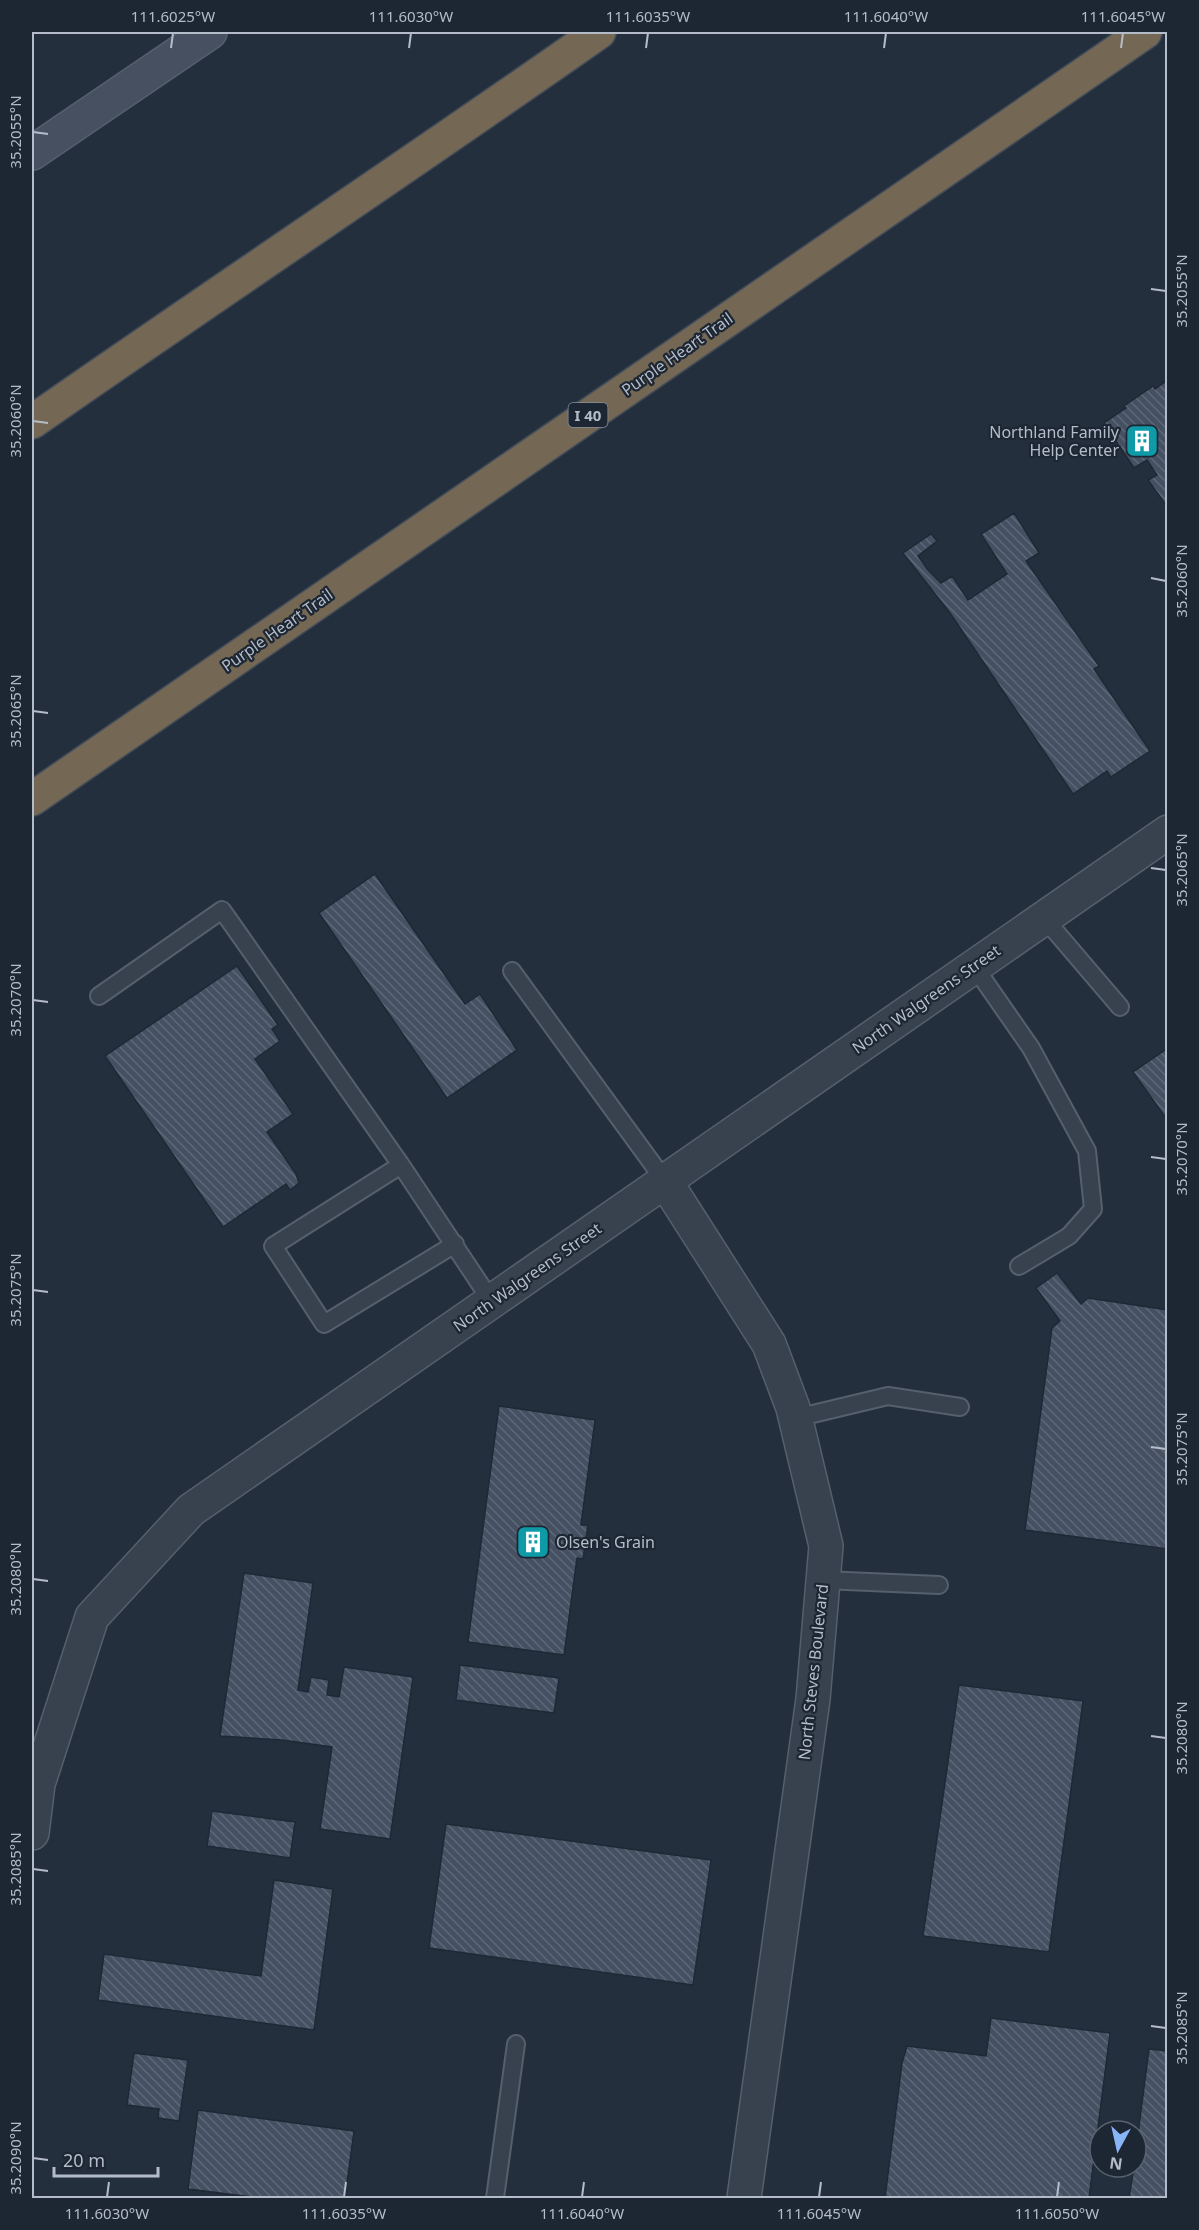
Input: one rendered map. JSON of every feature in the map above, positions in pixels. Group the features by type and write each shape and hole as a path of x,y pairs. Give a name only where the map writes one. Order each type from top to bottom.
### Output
{"highway":[{"path":"32,422 599,32"},
{"name":"Purple Heart Trail","path":"32,799 1145,32"}],"street":[{"path":"32,153 210,32"},
{"name":"North Walgreens Street","path":"32,1833 38,1784 92,1617 191,1510 1167,832"},
{"name":"North Steves Boulevard","path":"665,1180 769,1344 796,1418 826,1546 813,1699 744,2199"}],"lane":[{"path":"99,996 222,910 401,1165 492,1302"},
{"path":"1044,918 1120,1006"},
{"path":"974,966 1031,1048 1087,1151 1093,1209 1069,1236 1020,1266"},
{"path":"512,971 665,1180"},
{"path":"401,1165 273,1246 324,1324 455,1244"},
{"path":"796,1418 888,1396 960,1407"},
{"path":"823,1580 939,1585"},
{"path":"495,2199 516,2044"}],"building":[{"name":"Northland Family Help Center","path":"1165,382 1168,386 1168,508 1148,480 1157,475 1147,460 1134,468 1104,423 1153,386 1155,389"},
{"path":"1014,513 1039,553 1026,561 1099,666 1094,669 1150,751 1111,777 1107,771 1073,794 950,613 903,553 931,534 937,541 918,556 941,583 952,576 968,600 1007,574 981,534"},
{"path":"375,874 465,1004 480,994 517,1050 447,1098 319,913"},
{"path":"237,966 278,1025 272,1029 280,1041 255,1059 293,1114 267,1132 296,1174 299,1183 290,1190 286,1184 223,1227 105,1056"},
{"path":"1168,1048 1168,1121 1133,1072"},
{"path":"1057,1273 1081,1304 1088,1298 1168,1310 1168,1549 1025,1530 1052,1328 1060,1321 1036,1288"},
{"name":"Olsen's Grain","path":"499,1406 595,1420 581,1525 588,1525 583,1559 577,1558 564,1655 468,1642"},
{"path":"244,1573 313,1583 298,1690 308,1692 311,1677 329,1680 327,1695 339,1697 344,1667 413,1677 390,1839 320,1829 332,1747 282,1740 220,1736"},
{"path":"460,1665 559,1678 554,1713 456,1700"},
{"path":"959,1685 1083,1701 1049,1952 923,1936"},
{"path":"212,1811 295,1822 290,1858 207,1846"},
{"path":"446,1824 711,1860 693,1985 429,1948"},
{"path":"274,1880 333,1889 314,2030 98,2000 104,1954 261,1976"},
{"path":"991,2018 1110,2033 1099,2119 1088,2119 1088,2179 1091,2179 1089,2198 885,2198 902,2063 907,2046 986,2056"},
{"path":"1149,2049 1168,2051 1168,2198 1129,2198 1132,2179 1148,2179 1148,2119 1140,2119"},
{"path":"134,2053 188,2060 179,2121 158,2118 159,2109 127,2105"},
{"path":"198,2110 354,2131 345,2198 259,2198 188,2189"}],"place":[{"name":"Northland Family Help Center","path":"1142,441"},
{"name":"Olsen's Grain","path":"533,1542"}]}
